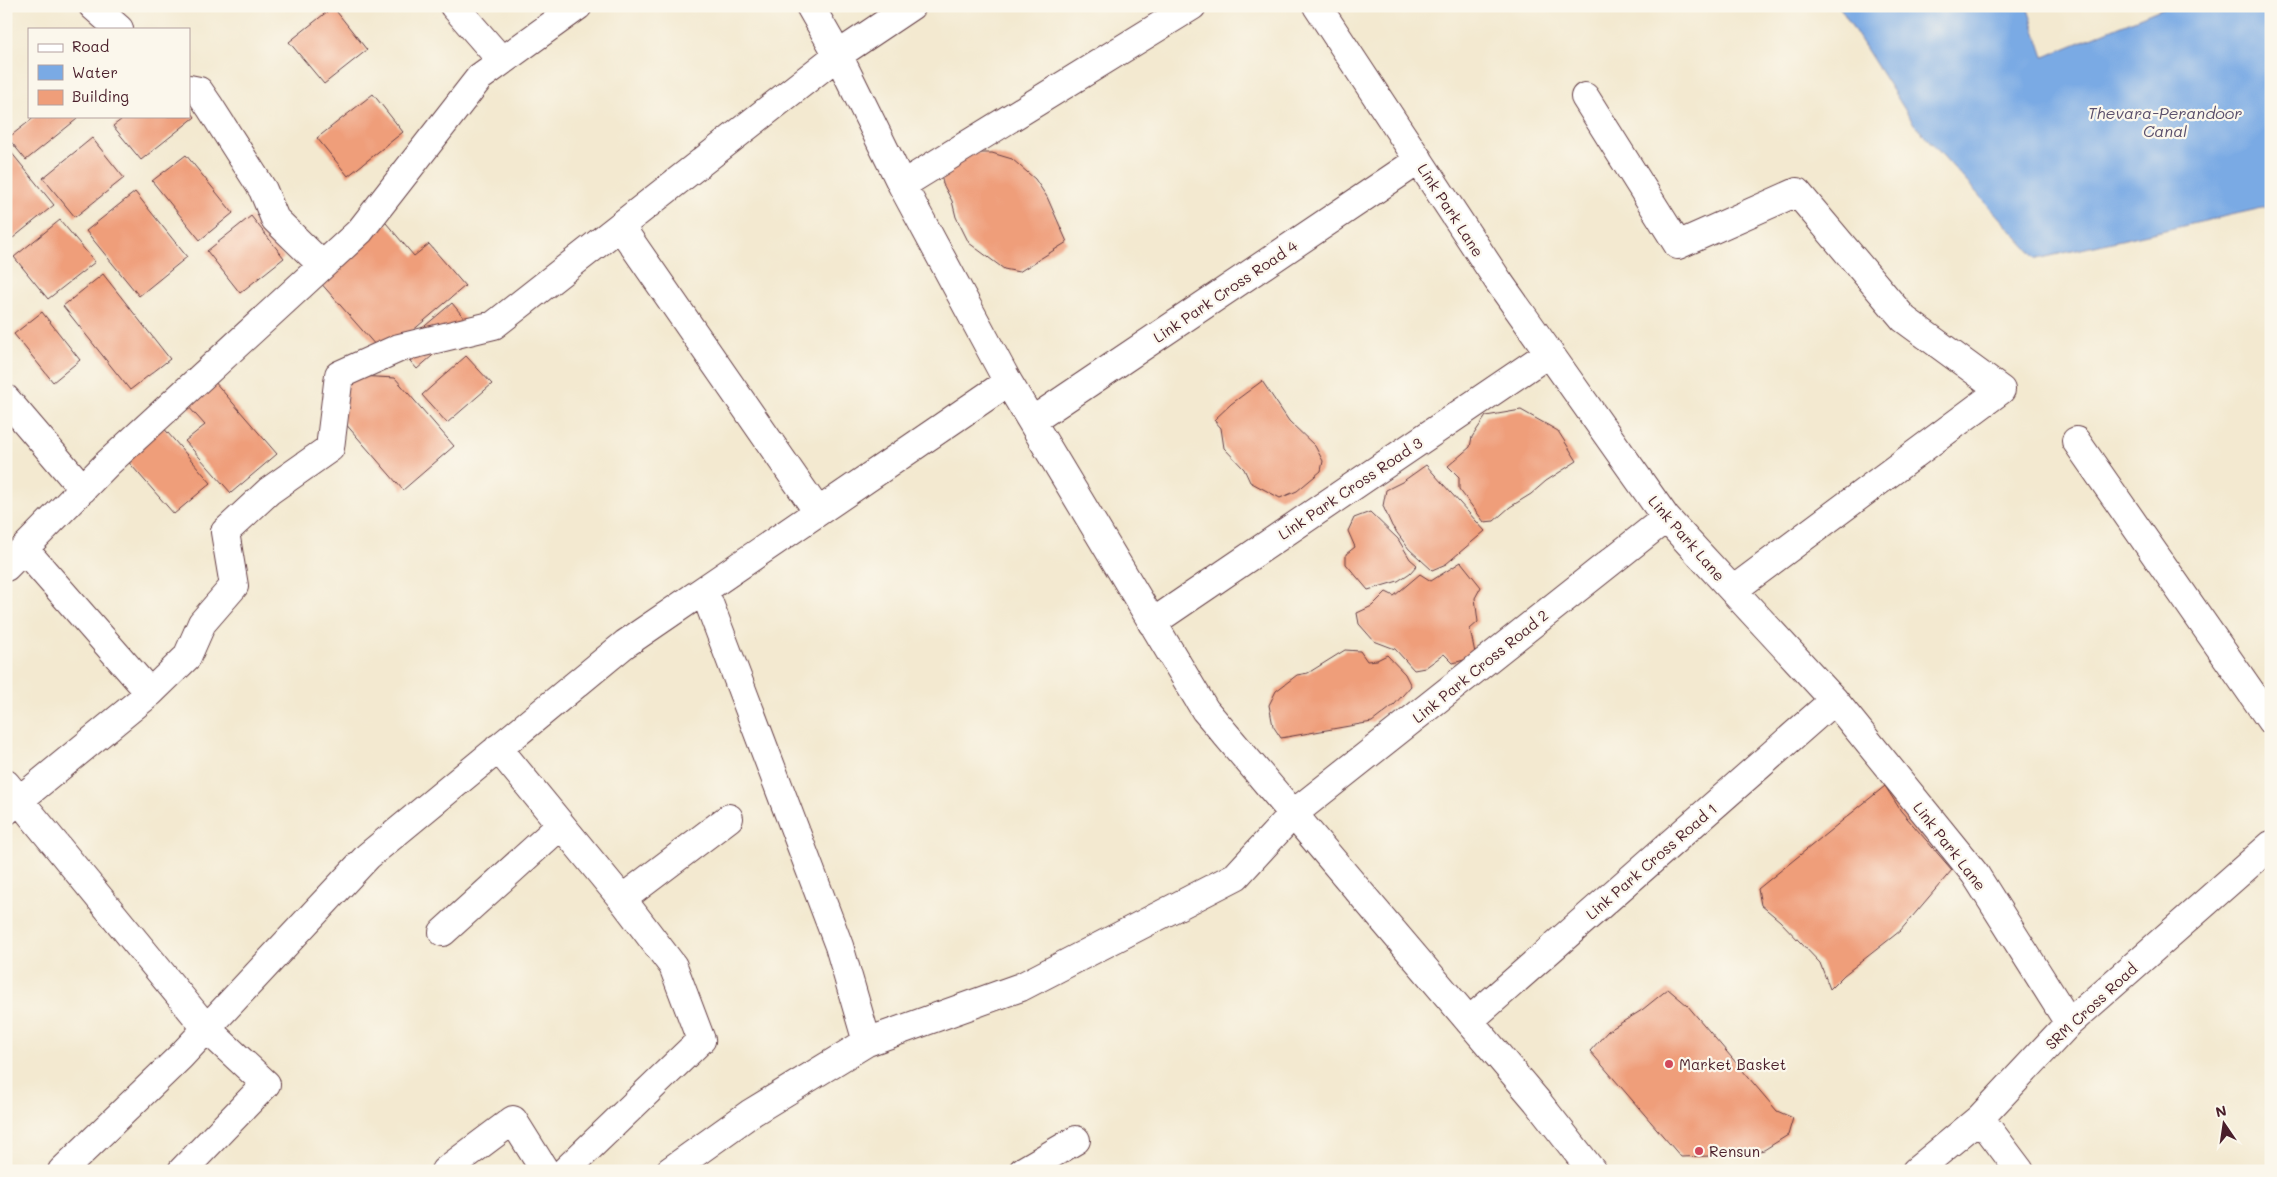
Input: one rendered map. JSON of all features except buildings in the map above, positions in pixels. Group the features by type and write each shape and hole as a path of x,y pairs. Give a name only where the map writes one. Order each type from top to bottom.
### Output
{"street":[{"path":"93,6 118,28"},
{"path":"454,6 502,61"},
{"path":"150,693 15,558 108,463 360,231 480,77 578,6"},
{"path":"810,6 838,55 902,185 1008,382 1205,710 1537,1100 1592,1171"},
{"path":"182,1171 266,1084 206,1029 11,798 150,693 186,658 202,624 234,586 224,532 269,491 330,448 339,375 399,348 494,325 838,55 911,6"},
{"path":"902,185 1192,6"},
{"name":"Link Park Lane","path":"1317,6 1499,282 1666,518 1834,700 1975,874 2069,1023"},
{"path":"190,88 199,91 210,107 263,190 275,219 322,266"},
{"path":"1586,97 1678,245 1797,192 1904,319 2001,390 1733,590"},
{"name":"Link Park Cross Road 4","path":"1032,421 1418,160"},
{"path":"620,226 818,512"},
{"name":"Link Park Cross Road 3","path":"1152,623 1549,353"},
{"path":"62,1171 206,1029 368,856 625,644 1008,382"},
{"path":"6,399 83,489"},
{"path":"2076,441 2271,721"},
{"name":"Link Park Cross Road 2","path":"670,1171 751,1113 867,1042 1021,987 1236,876 1293,814 1666,518"},
{"path":"704,590 839,946 867,1042"},
{"name":"Link Park Cross Road 1","path":"1469,1022 1834,700"},
{"path":"498,748 622,899 673,966 700,1040 565,1171"},
{"path":"622,899 729,818"},
{"path":"444,932 561,825"},
{"name":"SRM Cross Road","path":"1916,1171 1980,1118 2069,1023 2271,845"},
{"path":"1980,1118 2020,1171"},
{"path":"445,1171 512,1120 545,1171"},
{"path":"1023,1171 1076,1140"}],"water":[{"name":"Thevara-Perandoor Canal","path":"1839,6 2027,6 2044,57 2168,6 2271,6 2271,206 2037,259 1914,124"}],"place":[{"name":"Market Basket","path":"1669,1064"},
{"name":"Rensun","path":"1699,1151"}]}
